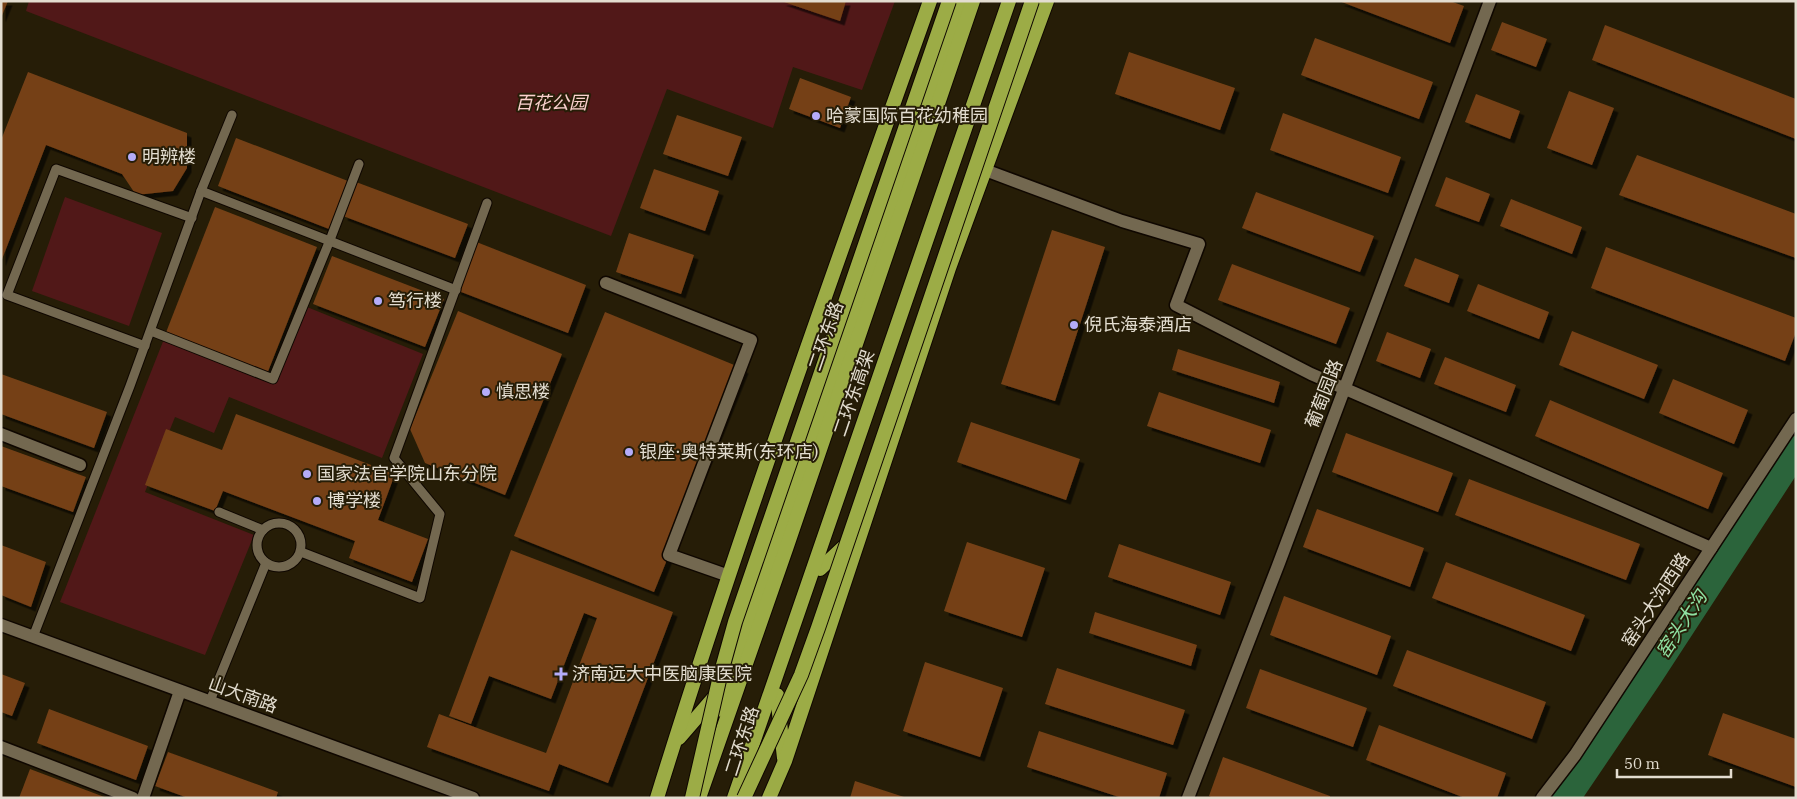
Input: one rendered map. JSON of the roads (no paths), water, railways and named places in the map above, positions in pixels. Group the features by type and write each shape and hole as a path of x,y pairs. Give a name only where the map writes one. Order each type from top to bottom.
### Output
{"highway":[{"name":"二环东路","path":"657,798 783,415 930,1"},
{"path":"692,798 720,676 735,622 950,1"},
{"name":"二环东路","path":"687,798 960,1"},
{"name":"二环东高架","path":"699,798 793,530 973,1"},
{"name":"二环东高架","path":"734,798 1009,1"},
{"name":"二环东路","path":"745,798 750,771 1017,1"},
{"path":"745,798 801,675 818,628 1032,1"},
{"name":"二环东路","path":"769,798 785,761 949,268 1047,1"},
{"name":"二环东路","path":"820,569 862,529"},
{"name":"二环东路","path":"696,676 705,741"},
{"name":"二环东路","path":"674,743 727,682"},
{"name":"二环东路","path":"777,695 785,761"}],"street":[{"name":"葡萄园路","path":"1188,798 1490,1"},
{"path":"985,170 1122,221 1199,244 1176,305 1311,374 1711,548"},
{"path":"606,283 751,340 669,555 729,576"},
{"name":"窑头大沟西路","path":"1542,798 1575,755 1796,419"},
{"path":"1,434 80,465"},
{"name":"山大南路","path":"1,625 473,798"},
{"path":"143,798 180,691"},
{"path":"1,747 133,798"}],"lane":[{"path":"32,636 145,346 232,115"},
{"path":"151,330 273,379 360,164"},
{"path":"145,346 6,295 56,169 192,218"},
{"path":"202,192 456,290"},
{"path":"300,552 420,598 440,514 394,458 487,203"},
{"path":"219,512 263,530"},
{"path":"276,523 284,523 291,526 297,531 302,545 297,558 286,566 272,566 266,563 261,558 257,543 263,530 276,523"},
{"path":"210,701 266,563"}],"waterway":[{"name":"窑头大沟","path":"1566,798 1648,677 1796,450"}],"place":[{"name":"哈蒙国际百花幼稚园","path":"816,116"},
{"name":"明辨楼","path":"132,157"},
{"name":"笃行楼","path":"378,301"},
{"name":"倪氏海泰酒店","path":"1074,325"},
{"name":"慎思楼","path":"486,392"},
{"name":"银座·奥特莱斯(东环店)","path":"629,452"},
{"name":"国家法官学院山东分院","path":"307,474"},
{"name":"博学楼","path":"317,501"},
{"name":"济南远大中医脑康医院","path":"561,674"}],"park label":[{"name":"百花公园","path":"551,103"}]}
